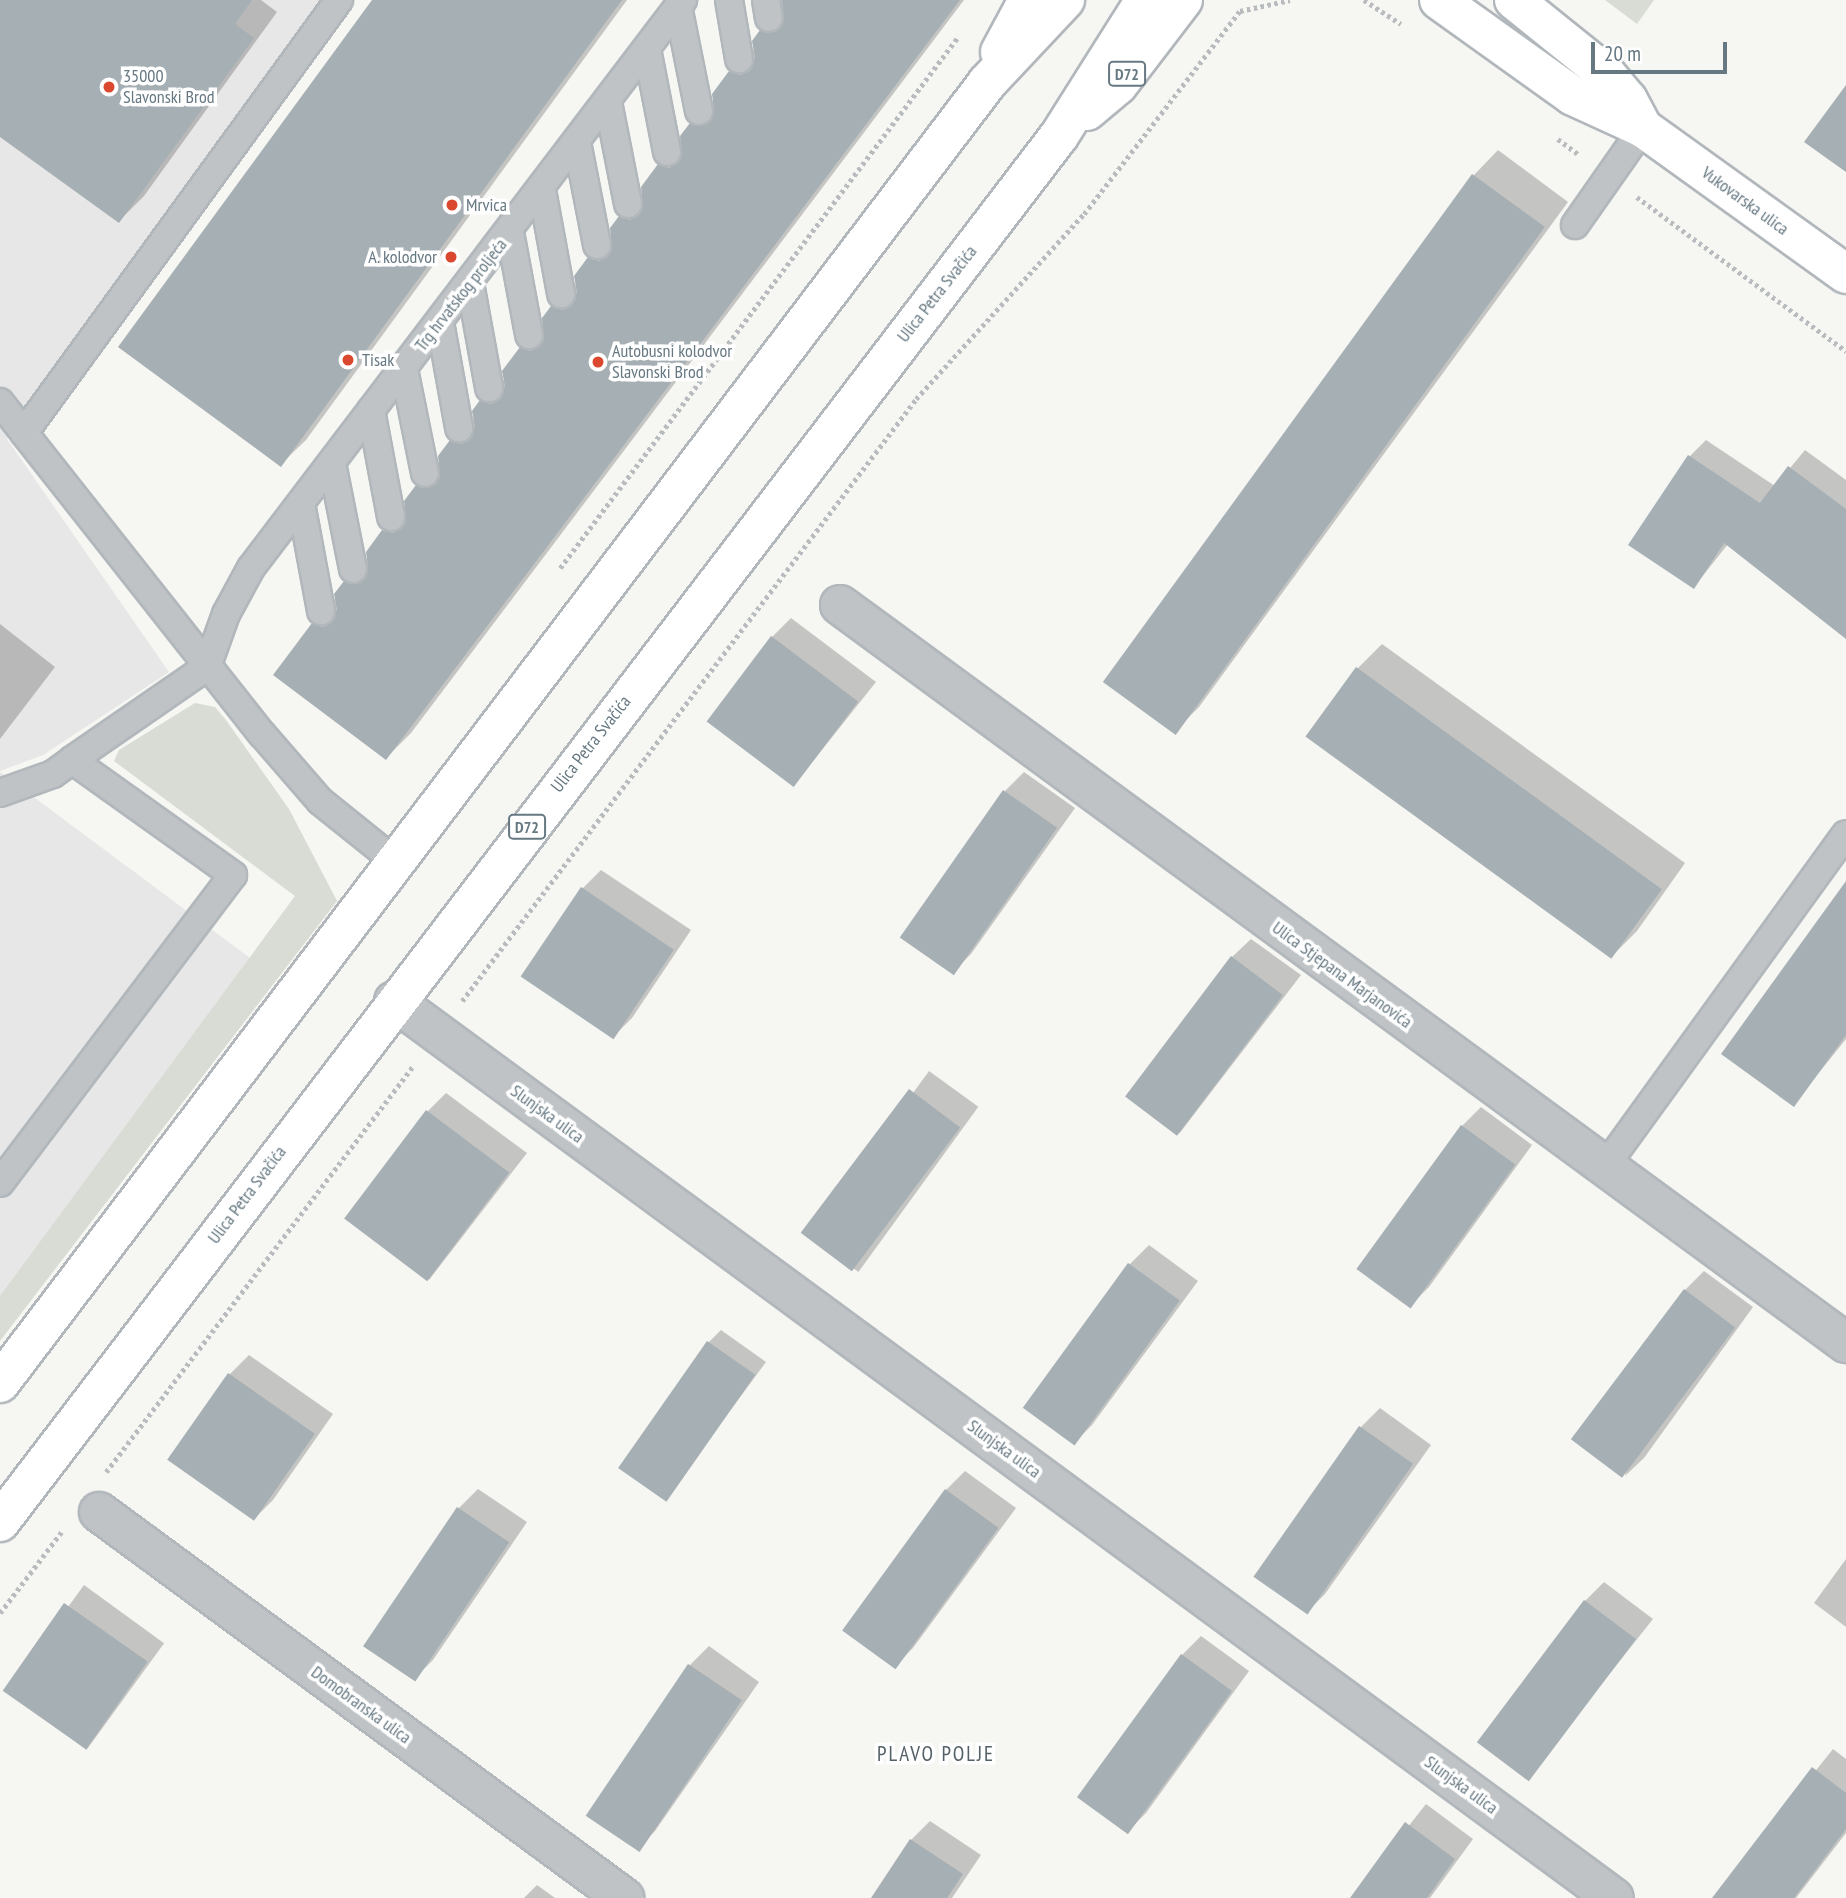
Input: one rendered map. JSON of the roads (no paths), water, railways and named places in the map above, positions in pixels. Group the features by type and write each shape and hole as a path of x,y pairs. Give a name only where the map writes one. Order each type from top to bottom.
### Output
{"main road":[{"path":"987,83 1028,0"},
{"path":"0,1383 987,83 1065,0"},
{"name":"D72","path":"1059,135 1145,0"},
{"name":"D72","path":"1059,135 1118,85 1183,0"},
{"name":"Vukovarska ulica","path":"1439,0 1573,96 1643,128 1846,274"},
{"name":"Vukovarska ulica","path":"1514,0 1606,74 1643,128"},
{"name":"Ulica Petra Svačića","path":"0,1522 394,1000 1059,135"}],"street":[{"name":"Ulica Stjepana Marjanovića","path":"840,605 1846,1343"},
{"name":"Slunjska ulica","path":"394,1000 1614,1898"},
{"name":"Domobranska ulica","path":"90,1504 624,1898"}],"lane":[{"path":"24,433 339,0"},
{"path":"729,0 739,59"},
{"path":"681,3 699,111"},
{"name":"Trg hrvatskog proljeća","path":"207,667 226,614 251,568 542,190 681,3"},
{"path":"647,49 667,152"},
{"path":"608,102 628,204"},
{"path":"1575,225 1643,128"},
{"path":"577,142 597,245"},
{"path":"542,190 561,294"},
{"path":"510,232 529,335"},
{"path":"470,283 489,388"},
{"path":"440,322 459,428"},
{"path":"404,369 425,473"},
{"path":"0,402 207,667 320,801 395,861"},
{"path":"371,410 391,517"},
{"path":"332,463 353,569"},
{"path":"301,503 321,611"},
{"path":"0,793 53,774 207,667"},
{"path":"0,1183 233,875 72,760"},
{"path":"1604,1168 1846,834"}],"place":[{"name":"35000 Slavonski Brod","path":"109,87"},
{"name":"Mrvica","path":"452,205"},
{"name":"A. kolodvor","path":"451,257"},
{"name":"Tisak","path":"348,360"},
{"name":"Autobusni kolodvor Slavonski Brod","path":"598,362"}],"district":[{"name":"PLAVO POLJE","path":"936,1754"}]}
